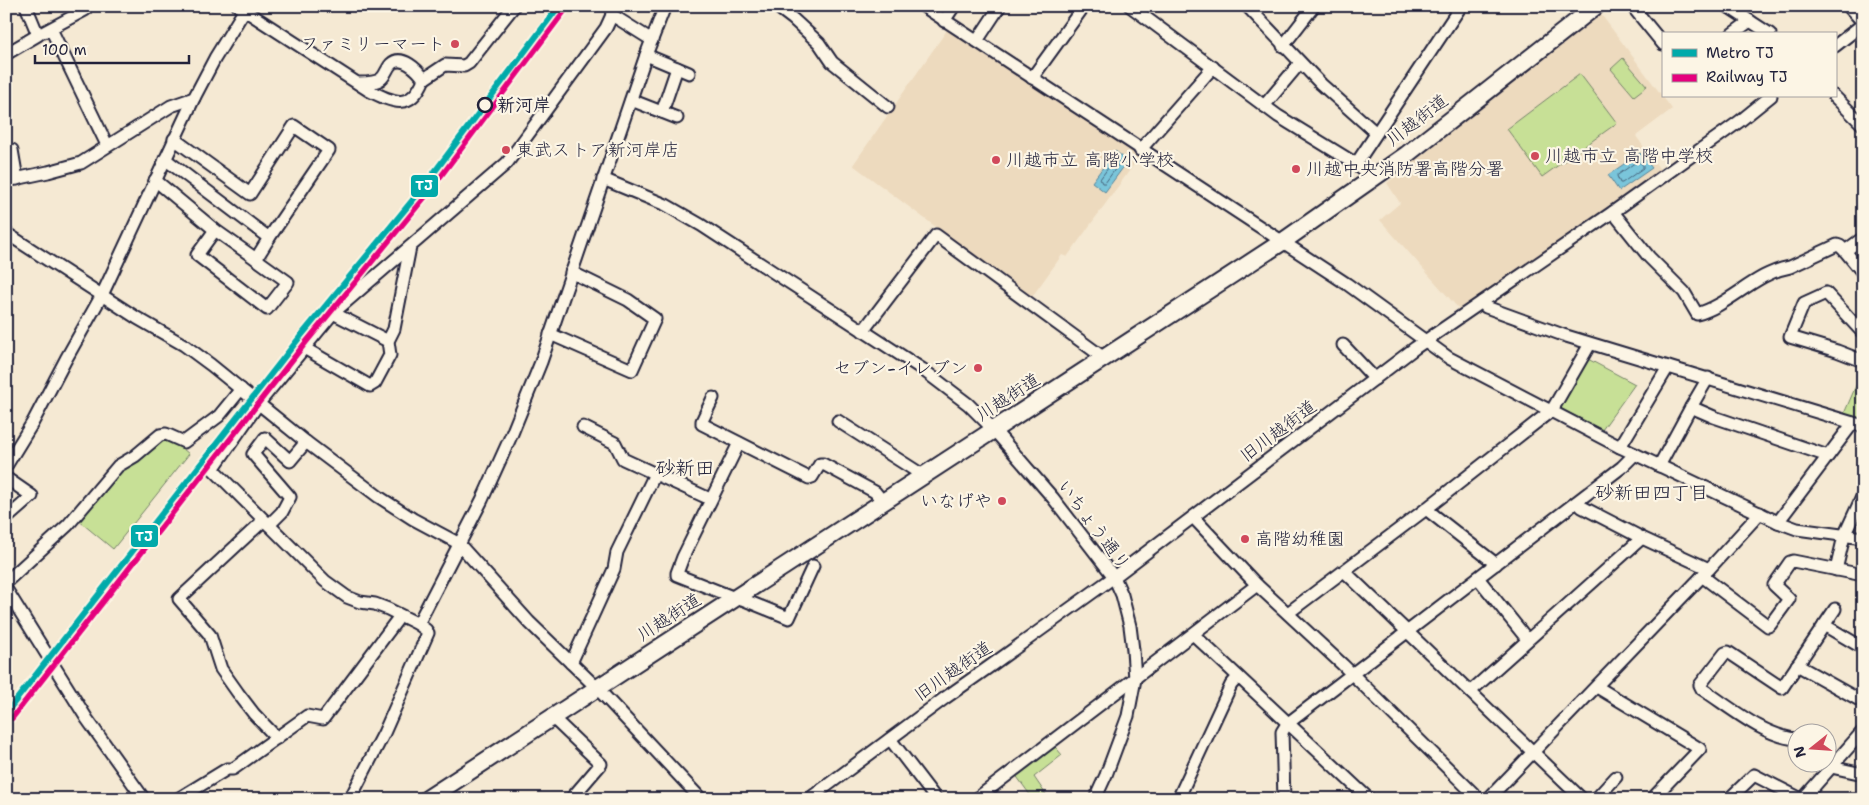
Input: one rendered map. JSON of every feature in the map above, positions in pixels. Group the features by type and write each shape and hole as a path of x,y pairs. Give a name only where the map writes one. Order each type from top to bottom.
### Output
{"highway":[{"name":"川越街道","path":"427,799 1282,242 1374,179 1596,6"}],"street":[{"path":"26,6 38,35"},
{"path":"6,466 33,422 102,295 194,98 243,8 378,95 402,102 409,101 419,91 424,79 445,65 464,66 469,63 514,6"},
{"path":"418,624 458,543 482,500 542,362 646,54 665,6"},
{"path":"776,6 819,43 832,62 888,107"},
{"path":"923,6 1347,284 1449,358 1620,447 1778,522 1797,529 1863,538"},
{"path":"944,21 954,6"},
{"path":"977,41 1000,6"},
{"path":"1032,78 1084,6"},
{"path":"1130,6 1264,106 1305,134 1356,164 1374,179"},
{"path":"1247,6 1300,63 1376,133"},
{"path":"1283,46 1314,6"},
{"path":"1356,164 1461,6"},
{"path":"1632,6 1662,43"},
{"path":"1727,6 1767,32"},
{"path":"1836,45 1863,23 1848,6"},
{"path":"6,54 85,10"},
{"path":"350,799 384,733 428,634 418,624 375,604 360,602 347,597 325,581 213,469 259,404 333,313 507,163 606,28 612,11 652,40"},
{"path":"1735,32 1750,21"},
{"path":"50,29 107,145"},
{"path":"646,54 689,73"},
{"path":"359,83 381,79 392,64 396,62 409,64 419,71 424,79"},
{"path":"1264,106 1300,63"},
{"path":"1140,150 1213,67"},
{"path":"662,112 677,68"},
{"path":"6,150 12,150 12,180 81,162 171,106 194,98"},
{"name":"旧川越街道","path":"810,799 945,698 1114,576 1425,340 1613,212 1769,98"},
{"path":"1836,98 1863,125"},
{"path":"631,100 677,118"},
{"path":"174,139 250,194 294,126 329,150 256,259"},
{"path":"165,159 269,238"},
{"name":"いちょう通り","path":"603,179 666,205 701,225 922,369 968,404 994,430 1053,498 1114,576 1122,596 1130,626 1135,679 1128,716 1095,799"},
{"path":"155,180 215,230 288,282 267,309 197,255 215,230"},
{"path":"1613,212 1649,257 1684,292 1697,314 1758,280 1837,245 1845,251 1863,272"},
{"path":"6,233 184,345 378,497 458,543 529,622 597,688 701,799"},
{"path":"862,331 936,235 1104,358"},
{"path":"1845,251 1863,238"},
{"path":"304,348 370,386 375,382 390,355 388,341 394,329 410,247"},
{"path":"550,334 632,370 655,319 628,300 571,272"},
{"path":"1863,333 1826,294 1804,303 1790,337 1838,351 1863,361"},
{"path":"1482,302 1486,307 1590,344 1858,424 1828,456 1778,522"},
{"path":"333,313 388,341"},
{"path":"1288,613 1426,509 1552,410 1590,344"},
{"path":"1343,345 1374,379"},
{"path":"1620,447 1668,367"},
{"path":"1660,466 1690,407 1708,378"},
{"path":"6,582 68,525 118,466 160,435 166,434 184,442 219,416 241,389"},
{"path":"713,398 702,424 809,478 812,477 820,464 824,464 875,492 883,502"},
{"path":"1690,407 1828,456"},
{"path":"838,421 924,476"},
{"path":"583,428 615,443 622,459 710,499"},
{"path":"277,738 254,714 221,669 210,635 179,599 266,523 282,512 290,497 253,454 266,438 290,461 306,442"},
{"path":"739,442 710,499 677,574 789,618 813,566"},
{"path":"1284,799 1282,732 1288,724 1626,464 1635,454"},
{"path":"571,663 614,569 617,552 654,474"},
{"path":"6,478 32,496 6,519"},
{"path":"1836,570 1844,536 1863,495"},
{"path":"1577,502 1582,507 1705,573 1768,626 1789,599 1774,585 1790,562 1863,576"},
{"path":"1426,509 1496,564"},
{"path":"1488,799 1760,513"},
{"path":"1193,517 1257,585 1352,674 1478,799"},
{"path":"1471,691 1642,538"},
{"path":"1344,570 1582,799"},
{"path":"1478,578 1528,639"},
{"path":"976,799 1194,635 1257,585"},
{"path":"6,589 86,718 144,799"},
{"path":"1786,738 1770,732 1702,689 1700,685 1725,653 1728,652 1782,688 1834,609"},
{"path":"178,799 227,769 233,769 307,716 323,719 400,616"},
{"path":"1824,625 1863,648"},
{"path":"1194,635 1370,799"},
{"path":"1797,665 1863,702"},
{"path":"1178,799 1232,685 1238,677"},
{"path":"1597,686 1700,749 1652,799"},
{"path":"552,718 601,764 572,799"},
{"path":"1836,757 1863,732"},
{"path":"890,739 936,799"},
{"path":"1836,764 1863,774"},
{"path":"1729,799 1754,775 1802,799 1823,772"},
{"path":"1596,799 1616,777"}],"shaded area":[{"name":"川越市立 高階中学校","path":"1600,13 1672,109 1636,136 1661,171 1459,309 1380,220 1400,203 1387,183"},
{"name":"川越市立 高階小学校","path":"947,30 1140,156 1067,257 1062,255 1031,298 853,165"}],"green space":[{"path":"1623,58 1647,86 1634,96 1611,69"},
{"path":"1580,74 1617,123 1542,177 1507,129"},
{"path":"1586,358 1635,384 1602,430 1560,408"},
{"path":"1858,381 1863,382 1863,420 1843,416"},
{"path":"162,438 176,443 189,454 113,549 78,520 110,479"},
{"path":"1053,744 1062,755 1034,777 1049,799 1033,799 1015,774"}],"water":[{"path":"1115,151 1128,161 1105,192 1092,182"},
{"path":"1640,153 1652,168 1619,191 1608,175"}],"metro line":[{"name":"TJ","path":"6,713 300,337 421,190 559,6"}],"rail line":[{"name":"TJ","path":"12,718 306,342 427,194 565,10"}],"place":[{"name":"ファミリーマート","path":"455,44"},
{"name":"新河岸","path":"485,105"},
{"name":"東武ストア新河岸店","path":"506,150"},
{"name":"川越市立 高階中学校","path":"1535,156"},
{"name":"川越市立 高階小学校","path":"996,160"},
{"name":"川越中央消防署高階分署","path":"1296,169"},
{"name":"セブン-イレブン","path":"978,368"},
{"name":"いなげや","path":"1002,501"},
{"name":"高階幼稚園","path":"1245,539"}],"district":[{"name":"砂新田","path":"685,468"},
{"name":"砂新田四丁目","path":"1652,492"}]}
